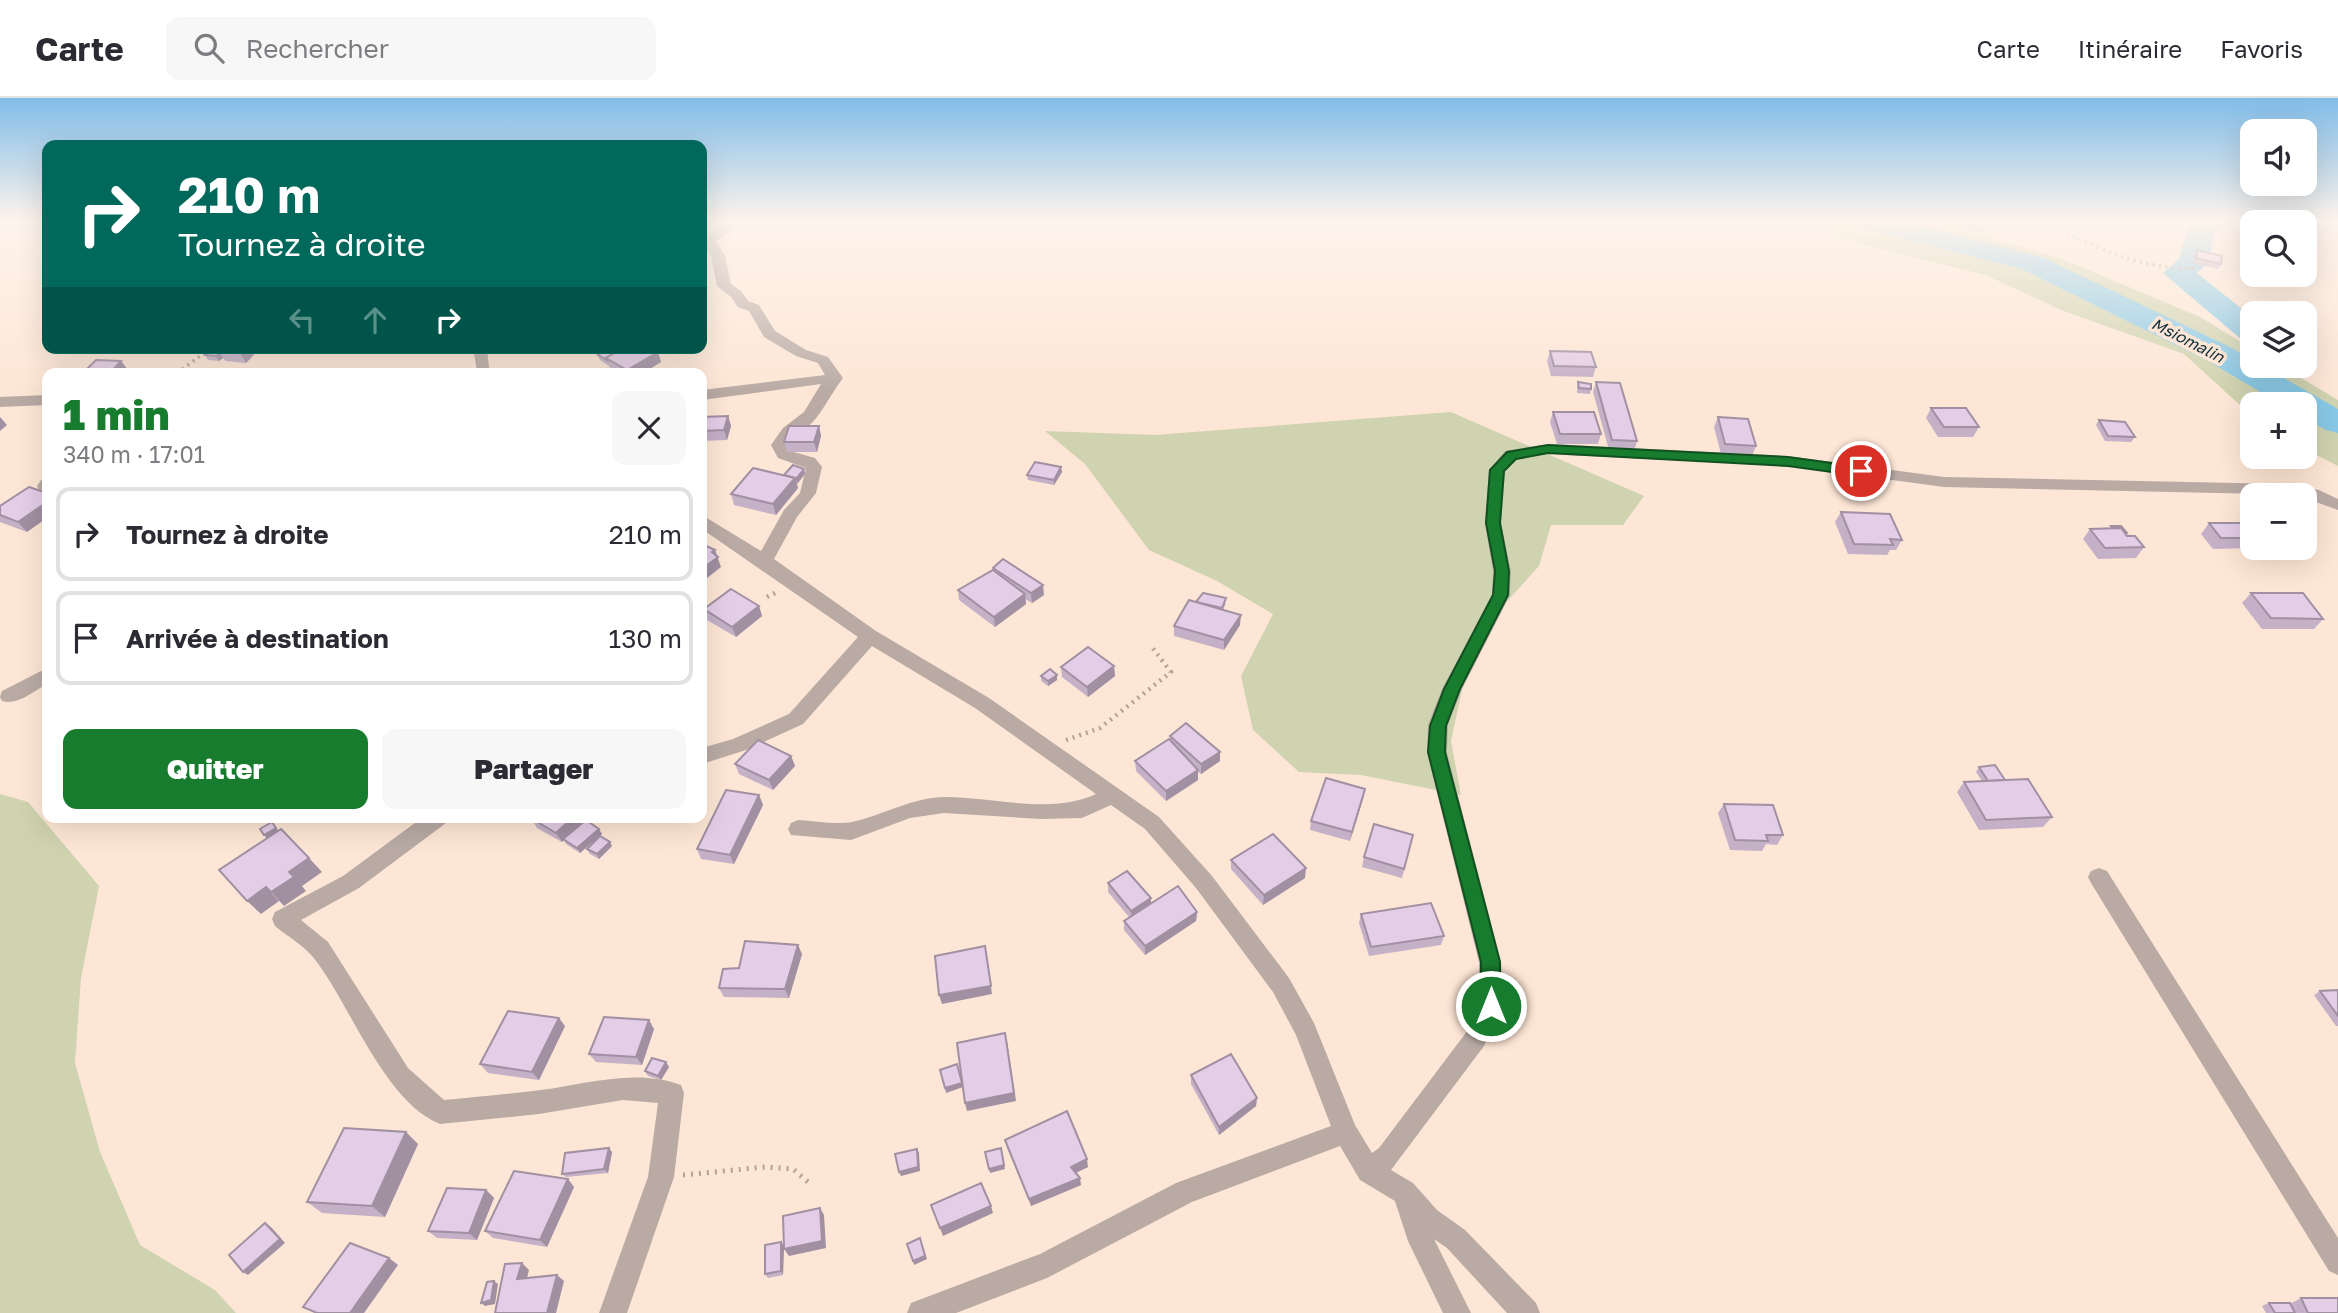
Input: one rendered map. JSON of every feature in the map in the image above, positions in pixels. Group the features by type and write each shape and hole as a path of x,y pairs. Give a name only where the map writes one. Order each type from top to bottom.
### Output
{"street":[{"path":"723,279 724,286 743,303 754,308 769,334 801,352 823,360 835,378"},
{"path":"707,394 835,378"},
{"path":"764,561 790,514 801,504 808,492 814,467 809,462 784,454 779,445 789,431 803,424 822,393 835,378"},
{"path":"0,402 42,400"},
{"path":"1368,1171 1388,1157 1476,1038 1491,1006 1490,962 1437,752 1438,726 1452,689 1500,595 1502,571 1493,523 1497,470 1511,455 1548,449 1788,461 1944,482 2284,489 2313,494 2338,505"},
{"path":"707,528 764,561 870,636 982,703 1152,823 1231,916 1281,985 1306,1031 1346,1132 1368,1171 1404,1192 1428,1219 1456,1239 1526,1313"},
{"path":"707,754 738,745 796,719 870,636"},
{"path":"9,696 42,678"},
{"path":"798,829 851,831 909,810 944,805 1041,811 1082,810 1113,795"},
{"path":"431,823 351,882 283,919 320,949 400,1076 440,1112 539,1102 623,1089 672,1093 661,1177 613,1313"},
{"path":"2099,877 2338,1262"},
{"path":"921,1313 1047,1265 1185,1192 1346,1132"},
{"path":"1404,1192 1417,1232 1457,1313"}],"path":[{"path":"184,368 203,354"},
{"path":"1051,750 1070,737 1100,727 1171,672 1151,646"},
{"path":"661,1177 765,1167 793,1169 808,1182"}],"green space":[{"path":"1994,279 2109,279 2200,317 2240,342 2240,378 2301,378 2338,400 2338,466 2317,455 2317,392 2240,392 2240,405 2184,354 2061,310"},
{"path":"1451,412 1644,496 1623,525 1551,525 1539,566 1473,639 1451,741 1461,795 1361,775 1299,772 1253,730 1241,676 1273,614 1217,581 1149,550 1085,464 1045,431 1155,435"},
{"path":"0,794 28,802 42,819 42,823 46,823 99,886 81,978 75,1063 100,1152 140,1245 215,1290 236,1313 0,1313"}],"building":[{"path":"1550,351 1591,352 1596,367 1554,366"},
{"path":"613,354 606,358 607,360 598,355"},
{"path":"613,354 655,354 630,368 624,368 606,358"},
{"path":"96,360 121,361 115,368 88,368"},
{"path":"1578,382 1591,384 1591,389 1579,388"},
{"path":"1596,382 1620,383 1637,441 1612,440"},
{"path":"1931,408 1966,408 1979,427 1944,427"},
{"path":"1553,412 1594,412 1601,434 1560,434"},
{"path":"728,416 724,430 707,431 707,417"},
{"path":"1718,417 1748,419 1756,446 1725,444"},
{"path":"2099,420 2125,422 2135,437 2108,436"},
{"path":"789,426 819,426 814,442 784,442"},
{"path":"1035,462 1061,467 1054,480 1027,475"},
{"path":"793,465 804,469 796,479 784,475"},
{"path":"753,468 795,478 773,504 731,494"},
{"path":"29,487 42,491 42,505 18,522 0,515 0,506"},
{"path":"1841,512 1890,514 1902,540 1890,539 1893,545 1854,544"},
{"path":"2209,523 2240,523 2240,538 2221,538"},
{"path":"2111,526 2121,526 2127,533 2121,528"},
{"path":"2121,528 2127,536 2135,536 2144,547 2105,548 2090,529"},
{"path":"707,546 715,550 712,552 718,557 707,565"},
{"path":"1003,559 1043,585 1031,593 993,568"},
{"path":"993,570 1025,594 994,617 958,590"},
{"path":"731,589 759,606 732,627 707,611 707,607"},
{"path":"1203,593 1226,598 1222,608 1196,602"},
{"path":"2251,593 2303,593 2323,619 2271,618"},
{"path":"1189,600 1241,615 1224,640 1174,626"},
{"path":"1088,647 1114,666 1087,687 1061,667"},
{"path":"1050,669 1057,675 1048,681 1041,676"},
{"path":"1186,723 1220,752 1201,764 1170,736"},
{"path":"1169,739 1198,770 1166,791 1135,761"},
{"path":"758,740 791,756 769,780 735,764"},
{"path":"1995,765 2005,780 1988,781 1979,767"},
{"path":"1326,778 1365,789 1352,832 1311,821"},
{"path":"2028,779 2052,817 1986,820 1964,782"},
{"path":"726,790 759,795 730,855 697,849"},
{"path":"1724,804 1773,805 1783,835 1766,835 1768,841 1735,840"},
{"path":"270,823 276,828 264,835 260,829"},
{"path":"539,823 567,823 556,833"},
{"path":"582,823 590,823 599,829 577,848 563,839"},
{"path":"1374,824 1413,835 1404,869 1364,857"},
{"path":"281,829 309,858 289,872 294,877 271,892 266,887 247,901 219,870"},
{"path":"1273,834 1306,868 1264,895 1231,860"},
{"path":"600,836 610,842 597,854 587,849"},
{"path":"1127,871 1151,898 1131,911 1108,883"},
{"path":"1178,886 1197,912 1145,946 1124,921"},
{"path":"1431,903 1444,936 1371,947 1361,914"},
{"path":"745,941 798,945 785,989 719,988 723,969 739,968"},
{"path":"985,946 991,986 939,995 935,956"},
{"path":"2338,990 2338,1016 2320,991"},
{"path":"508,1011 559,1018 532,1072 480,1064"},
{"path":"604,1017 649,1020 636,1057 589,1054"},
{"path":"1005,1033 1014,1093 965,1103 957,1043"},
{"path":"1231,1054 1257,1098 1219,1127 1191,1075"},
{"path":"652,1058 666,1062 658,1076 645,1071"},
{"path":"957,1064 962,1083 945,1088 940,1070"},
{"path":"1067,1111 1087,1159 1071,1167 1080,1178 1029,1199 1005,1140"},
{"path":"344,1128 406,1132 372,1206 307,1202"},
{"path":"609,1148 604,1169 562,1174 565,1153"},
{"path":"1001,1148 1004,1165 989,1169 985,1152"},
{"path":"917,1149 918,1167 899,1172 895,1154"},
{"path":"514,1171 568,1179 540,1240 485,1231"},
{"path":"981,1183 991,1206 940,1228 931,1205"},
{"path":"447,1188 486,1190 469,1233 428,1231"},
{"path":"820,1208 822,1241 784,1249 783,1216"},
{"path":"265,1223 280,1239 243,1272 229,1255"},
{"path":"920,1238 925,1256 913,1261 907,1244"},
{"path":"781,1242 781,1271 765,1274 765,1245"},
{"path":"350,1243 389,1258 350,1313 317,1313 303,1307"},
{"path":"522,1263 517,1279 557,1275 547,1313 495,1313 505,1264"},
{"path":"494,1281 491,1300 481,1303 487,1282"},
{"path":"2301,1298 2338,1298 2338,1313 2308,1313"},
{"path":"2269,1303 2290,1303 2295,1313 2275,1313"}],"waterway":[{"name":"Msiomalin","path":"2064,279 2219,354 2338,423"},
{"path":"2185,279 2240,322"}],"route":[{"path":"1491,1006 1490,962 1437,752 1438,726 1452,689 1500,595 1502,571 1493,523 1497,470 1511,455 1548,449 1788,461 1861,471"}]}
